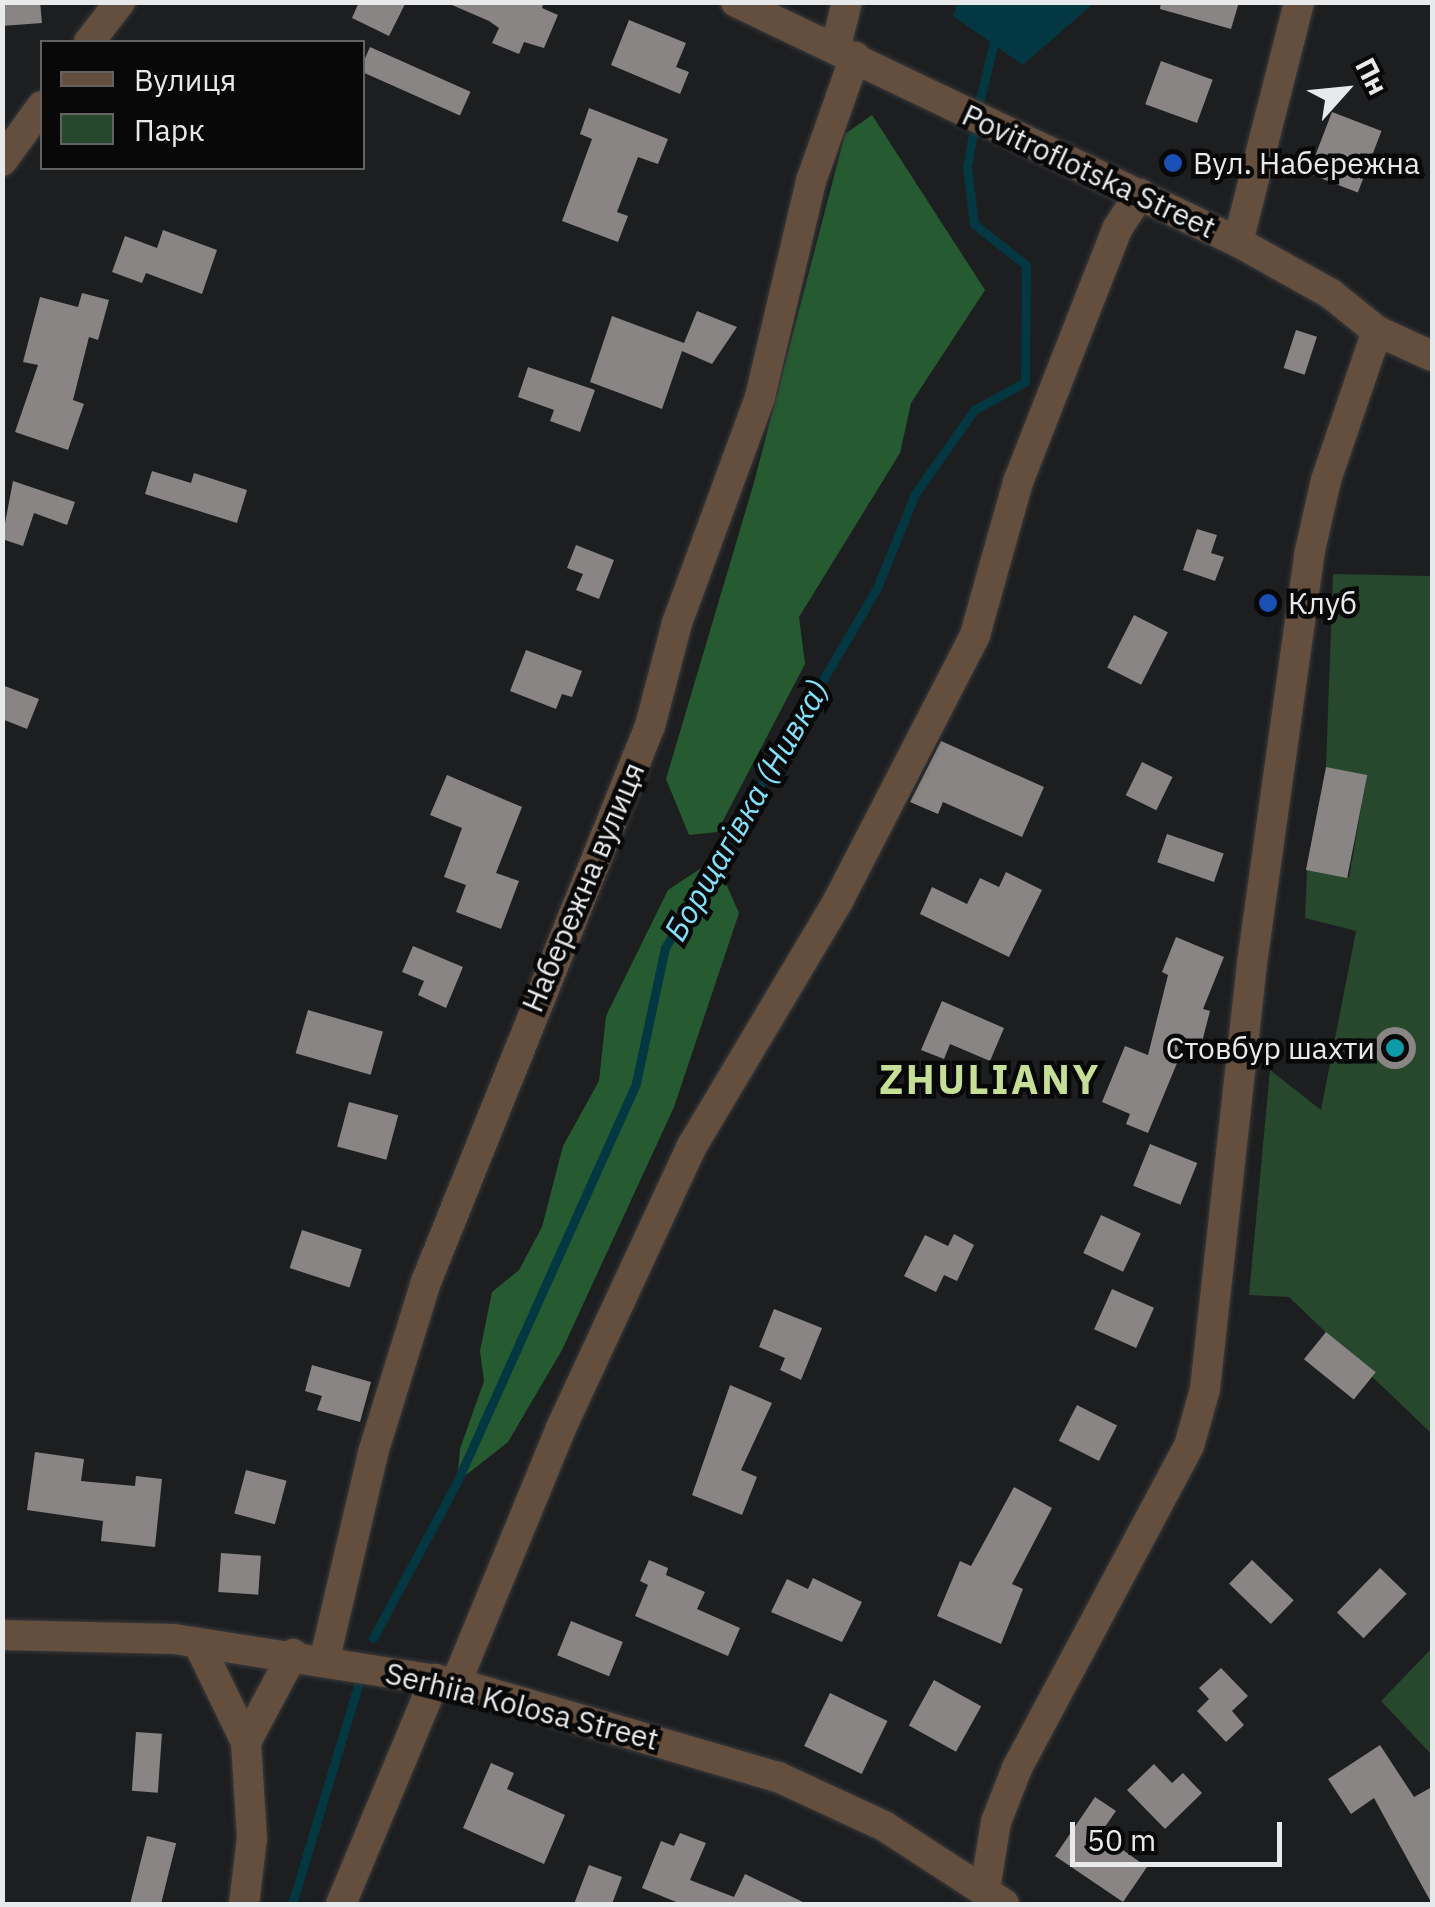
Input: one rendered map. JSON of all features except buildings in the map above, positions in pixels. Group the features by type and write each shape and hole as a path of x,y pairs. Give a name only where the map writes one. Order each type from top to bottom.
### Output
{"street":[{"path":"91,40 120,2"},
{"name":"Povitroflotska Street","path":"736,2 1238,242 1331,294 1377,330 1432,356"},
{"name":"Набережна вулиця","path":"325,1658 373,1453 426,1282 650,726 677,623 760,396 846,52 848,2"},
{"path":"1238,242 1298,2"},
{"path":"2,160 40,109"},
{"path":"340,1904 692,1146 838,902 975,635 1018,482 1116,229 1140,194"},
{"path":"994,1897 996,1822 1017,1768 1189,1446 1205,1389 1297,629 1326,480 1377,330"},
{"name":"Serhiia Kolosa Street","path":"2,1635 198,1643 325,1658 446,1681 778,1777 884,1826 994,1897"},
{"path":"198,1643 246,1742 252,1838 244,1904"},
{"path":"246,1742 294,1654"}],"green space":[{"path":"872,115 985,290 911,403 900,453 799,617 805,664 717,832 689,835 666,779 753,486 845,134"},
{"path":"1333,574 1432,576 1432,1434 1289,1297 1249,1295 1270,1070 1321,1110 1356,931 1305,918 1307,870 1349,877 1367,775 1326,767"},
{"path":"715,859 739,913 674,1107 562,1350 508,1442 457,1482 460,1449 484,1381 480,1351 492,1292 519,1270 542,1227 563,1146 599,1081 606,1016 668,890"},
{"path":"1432,1648 1432,1755 1381,1701"}],"water":[{"path":"957,2 1094,3 1023,65 953,16"}],"waterway":[{"name":"Борщагівка (Нивка)","path":"978,108 996,33"},
{"name":"Борщагівка (Нивка)","path":"373,1638 457,1482 636,1083 665,948 877,588 915,494 974,410 1025,382 1026,265 974,224 967,167 973,133"},
{"name":"Борщагівка (Нивка)","path":"292,1904 358,1685"}],"place":[{"name":"Вул. Набережна","path":"1173,163"},
{"name":"Клуб","path":"1268,603"},
{"name":"Cтовбур шахти","path":"1395,1048"}],"district":[{"name":"ZHULIANY","path":"990,1079"}]}
